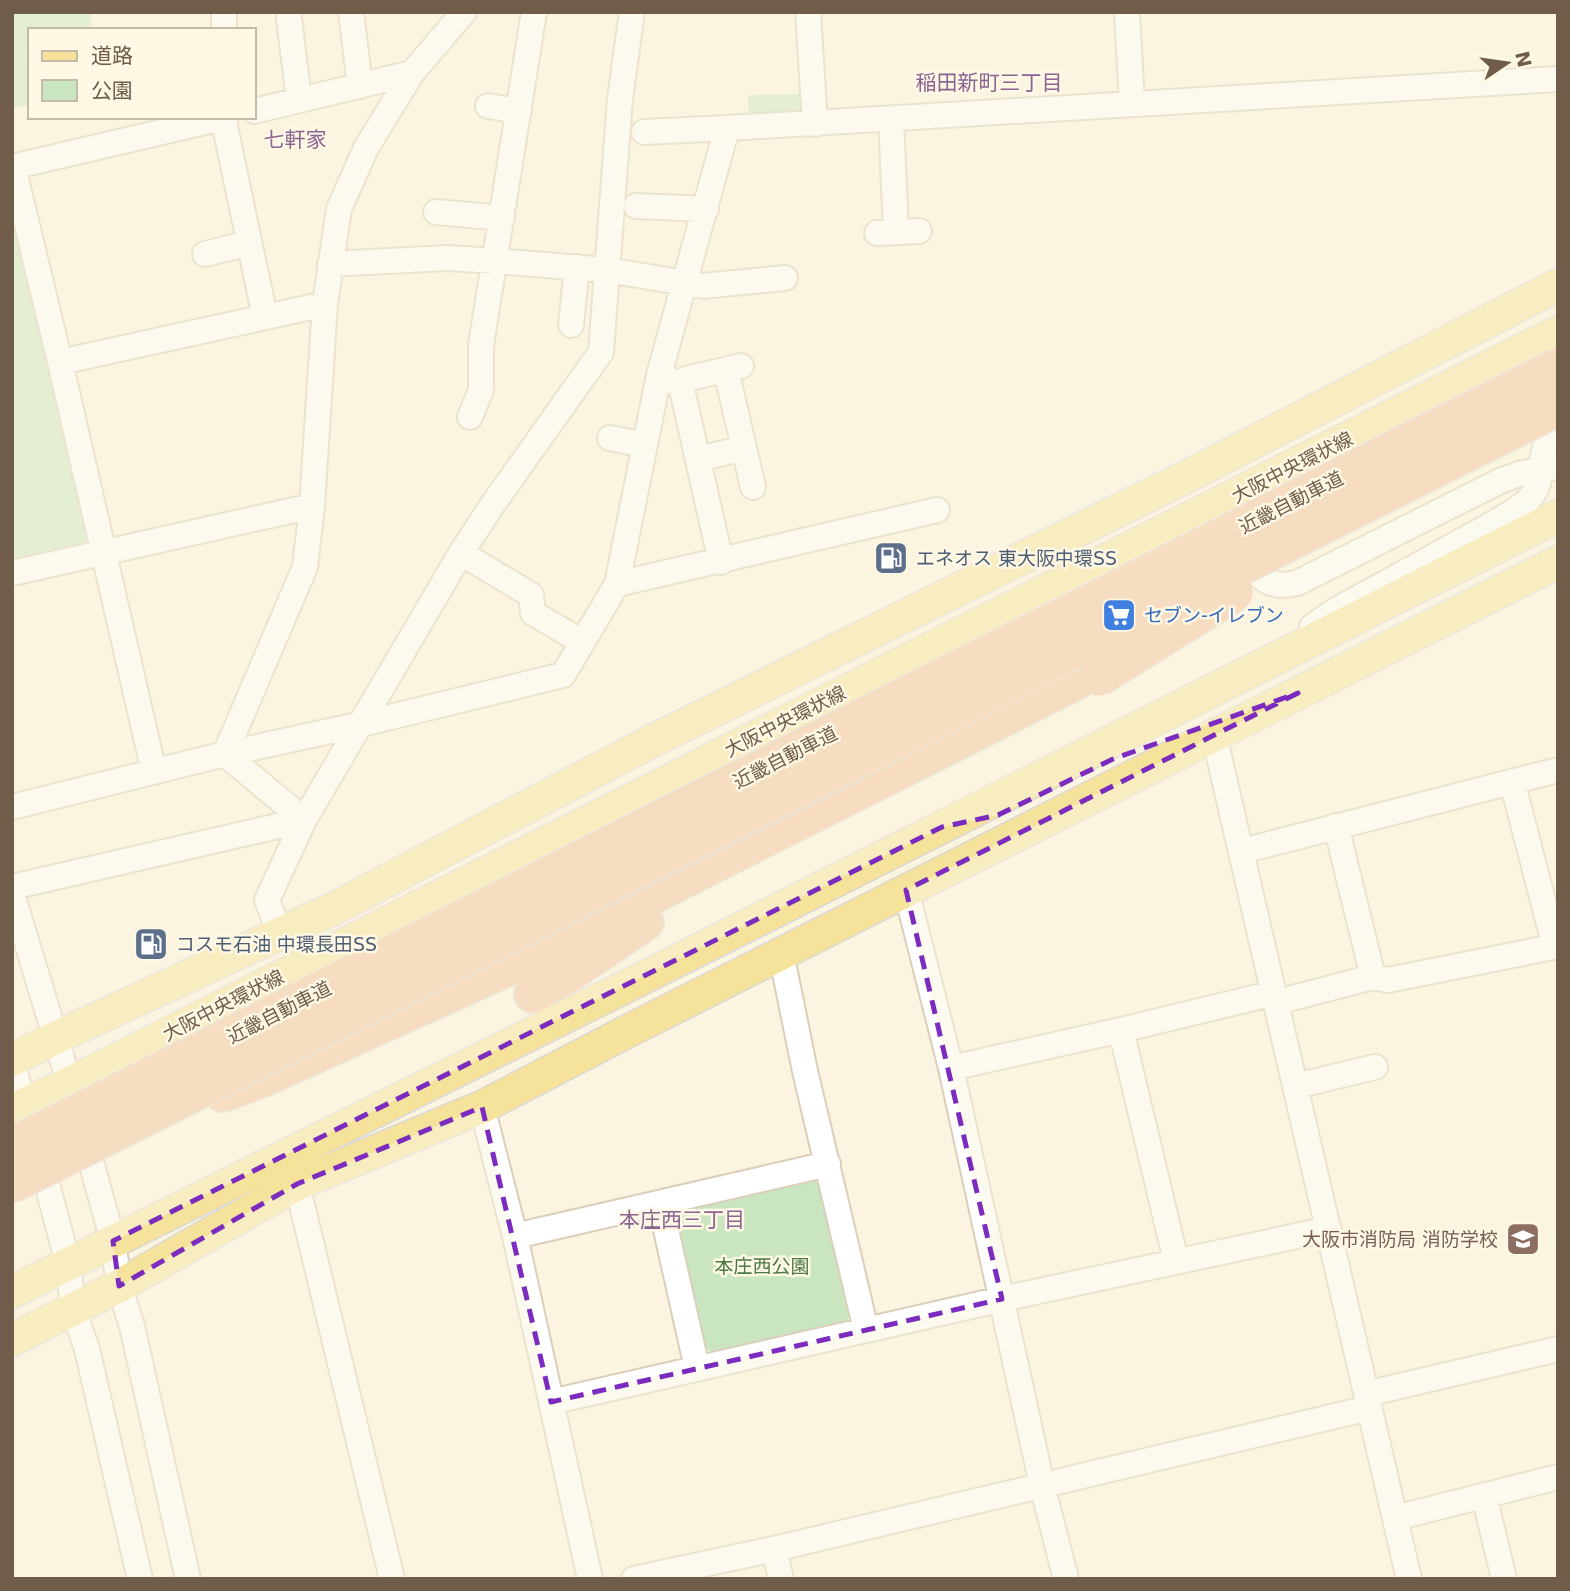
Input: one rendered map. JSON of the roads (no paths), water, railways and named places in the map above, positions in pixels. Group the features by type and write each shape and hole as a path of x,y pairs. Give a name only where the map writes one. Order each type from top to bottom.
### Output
{"highway":[{"name":"近畿自動車道","path":"12,1146 1558,368"},
{"name":"近畿自動車道","path":"12,1184 1558,407"},
{"path":"533,994 647,921 980,750 1487,442"},
{"path":"142,1119 263,1078 342,1040 491,976 1081,678 1095,657 1097,639"}],"main road":[{"path":"12,1062 57,1037 333,909 654,740 1188,476 1558,285"},
{"name":"大阪中央環状線","path":"19,1107 1558,332"},
{"path":"1188,476 1250,458 1321,432 1386,419"},
{"path":"12,1292 1558,516"},
{"path":"1452,615 1500,579 1558,548"},
{"path":"12,1340 119,1286 297,1184 482,1107 781,953 1558,562"},
{"path":"942,827 998,815 1145,745 1203,723 1298,693"},
{"path":"454,888 497,847 654,740"}],"street":[{"path":"351,12 360,86"},
{"path":"225,754 305,567 312,506 325,304 339,209 366,148 412,73 464,12"},
{"path":"470,417 481,390 481,345 534,12"},
{"path":"279,934 267,900 304,820 461,553 601,352 620,99 632,12"},
{"path":"808,12 814,124"},
{"path":"1127,12 1132,103"},
{"path":"289,18 299,100"},
{"path":"256,111 412,73"},
{"path":"644,132 1558,79"},
{"path":"488,106 519,111"},
{"path":"154,772 60,362 12,167 216,119"},
{"path":"224,119 265,317"},
{"path":"891,119 897,232"},
{"path":"12,807 225,754 563,676 617,584 645,445 670,380 686,282 727,128"},
{"path":"636,206 706,209"},
{"path":"436,212 502,218"},
{"path":"205,254 249,243"},
{"path":"330,264 447,258 608,270 703,286 785,278"},
{"path":"571,325 577,267"},
{"path":"60,362 325,304"},
{"path":"670,380 687,379 734,368 744,448 753,487"},
{"path":"1550,468 1513,476 1297,583 1276,586 1264,579 1251,555 1255,534 1272,522 1433,440 1482,427 1520,397 1558,377"},
{"path":"670,380 698,459 721,562"},
{"path":"1281,656 1332,613 1525,503 1550,468 1546,441 1558,427"},
{"path":"1449,437 1439,447 1435,458 1440,475 1447,487 1457,494 1466,496 1476,493"},
{"path":"610,438 645,445"},
{"path":"698,459 744,448"},
{"path":"12,573 312,506"},
{"path":"617,584 937,510"},
{"path":"461,553 531,595 533,613 582,642"},
{"path":"1214,735 1409,1579"},
{"path":"225,754 304,820"},
{"path":"1242,851 1558,770"},
{"path":"951,1068 1373,977 1388,980 1556,947 1547,875 1511,781"},
{"path":"12,887 304,820"},
{"path":"1336,826 1373,977"},
{"path":"906,890 951,1068 1042,1485 1066,1579"},
{"path":"12,894 57,1037 113,1241 119,1286 132,1326 188,1579"},
{"path":"781,953 866,1330"},
{"path":"1121,1030 1176,1261"},
{"path":"12,1062 19,1107 68,1263 73,1309 87,1349 140,1579"},
{"path":"1296,1086 1375,1067"},
{"path":"482,1107 515,1236 590,1579"},
{"path":"515,1236 828,1164"},
{"path":"297,1184 393,1579"},
{"path":"660,1203 697,1368"},
{"path":"551,1402 1002,1299 1329,1229"},
{"path":"634,1579 775,1549 1042,1485 1558,1349"},
{"path":"1395,1518 1557,1480"},
{"path":"1484,1495 1504,1579"},
{"path":"775,1549 781,1579"}],"place":[{"name":"エネオス 東大阪中環SS","path":"891,558"},
{"name":"セブン-イレブン","path":"1119,615"},
{"name":"コスモ石油 中環長田SS","path":"151,944"},
{"name":"大阪市消防局 消防学校","path":"1523,1239"}],"district":[{"name":"稲田新町三丁目","path":"989,83"},
{"name":"七軒家","path":"295,140"},
{"name":"本庄西三丁目","path":"682,1220"}],"park label":[{"name":"本庄西公園","path":"762,1266"}]}
